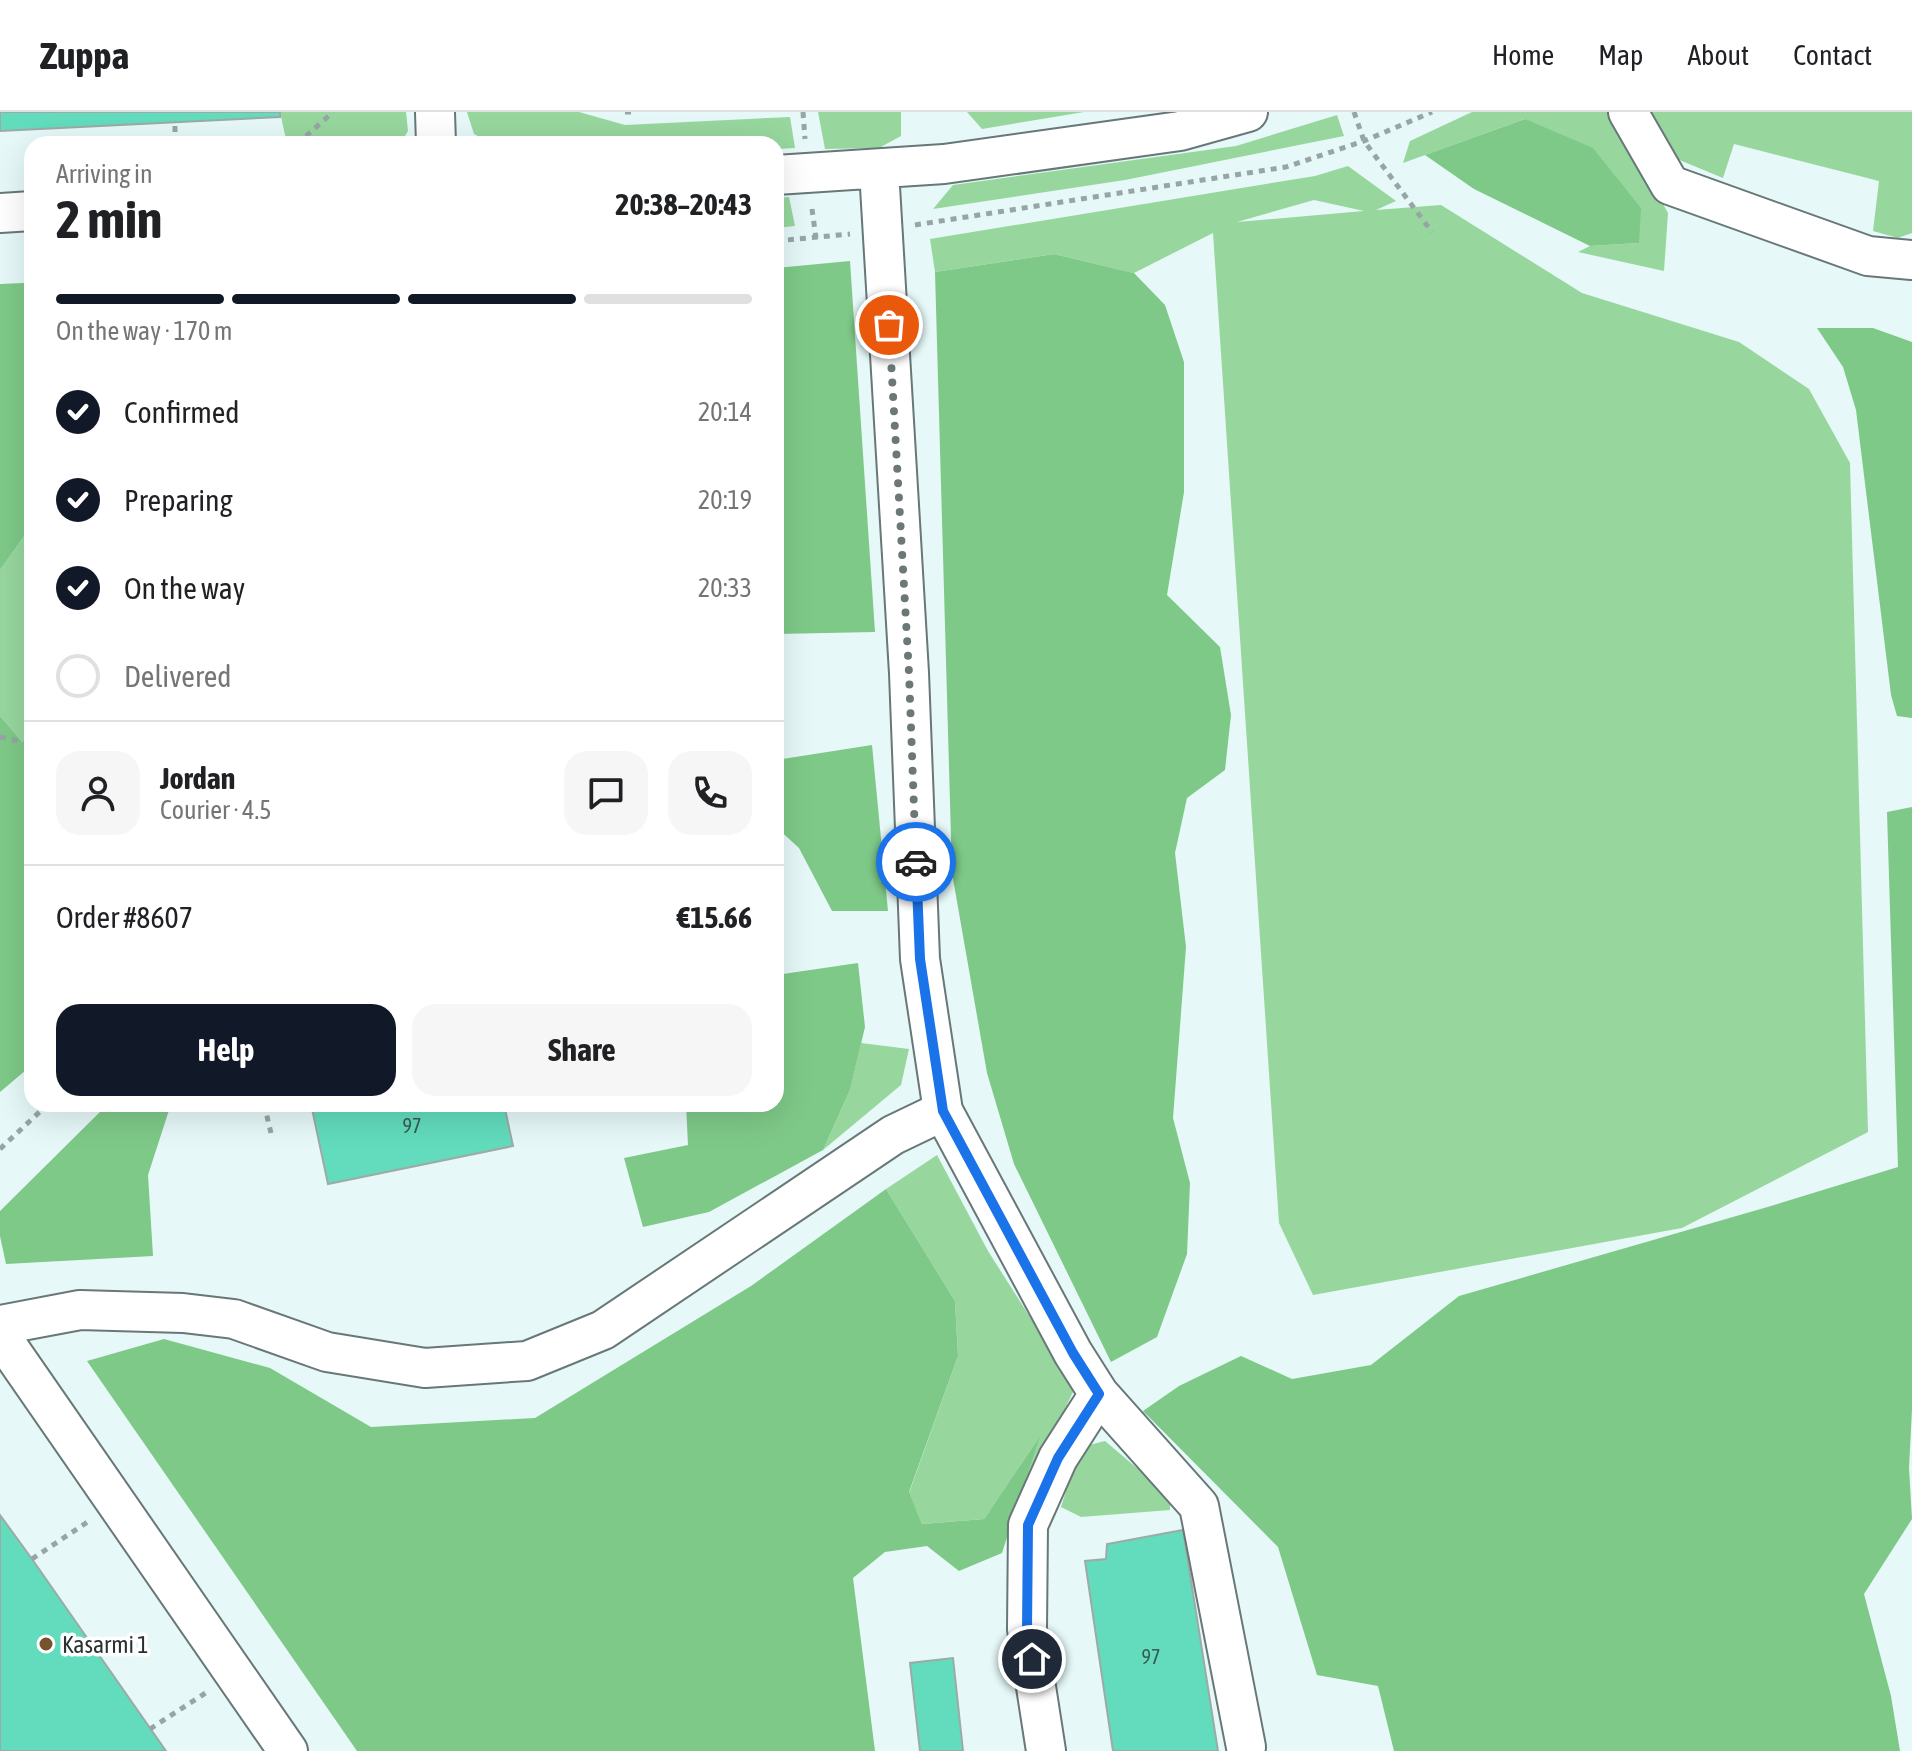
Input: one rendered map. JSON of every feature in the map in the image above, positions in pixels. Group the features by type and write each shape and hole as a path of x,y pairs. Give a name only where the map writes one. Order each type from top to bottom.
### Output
{"lane":[{"path":"435,112 436,136"},
{"path":"784,175 944,164 1180,131 1248,112"},
{"path":"1628,112 1670,185 1868,256 1912,260"},
{"path":"879,170 909,673 920,959 943,1111 1073,1353 1099,1394 1199,1506 1246,1747"},
{"path":"0,213 24,212"},
{"path":"0,1325 80,1310 183,1313 234,1319 327,1352 425,1368 527,1361 603,1330 893,1135 943,1111"},
{"path":"0,1335 288,1751"},
{"path":"1046,1751 1027,1629 1028,1525 1058,1458 1099,1394"}],"path":[{"path":"306,136 333,112"},
{"path":"625,112 637,112"},
{"path":"1354,112 1364,141 1432,232"},
{"path":"784,240 883,230 1286,167 1364,141 1432,112"},
{"path":"175,121 175,136"},
{"path":"0,737 24,742"},
{"path":"0,1149 39,1112"},
{"path":"266,1112 271,1133"},
{"path":"32,1559 116,1503"},
{"path":"150,1729 234,1673"}],"green space":[{"path":"280,112 406,112 408,131 405,136 285,136"},
{"path":"467,112 579,112 625,125 790,117 795,148 784,149 784,136 474,134"},
{"path":"818,112 901,112 901,136 879,148 825,149"},
{"path":"967,112 1084,112 982,129"},
{"path":"1472,112 1611,112 1668,213 1664,271 1578,252 1590,246 1639,243 1525,119 1403,163 1410,141"},
{"path":"1651,112 1912,112 1912,233 1898,238 1873,231 1879,181 1734,144 1723,178 1677,159"},
{"path":"1337,115 1344,136 1125,180 933,209 953,185 1236,146"},
{"path":"1525,119 1593,148 1641,208 1639,243 1590,246 1474,189 1425,155"},
{"path":"1348,166 1396,201 1376,210 1441,205 1582,293 1739,342 1809,389 1850,463 1868,1132 1682,1228 1313,1295 1279,1223 1213,233 1134,273 1054,254 935,272 930,239 1315,176","holes":["1314,200 1364,211 1237,222"]},
{"path":"784,197 789,197 795,226 784,227"},
{"path":"1054,254 1134,273 1165,305 1184,362 1184,492 1167,595 1220,647 1231,715 1225,770 1187,798 1175,853 1186,947 1173,1118 1190,1183 1187,1254 1157,1337 1111,1362 1014,1164 987,1073 952,873 935,272"},
{"path":"850,261 875,632 784,634 784,267"},
{"path":"24,283 24,536 0,570 0,284"},
{"path":"1817,328 1873,328 1912,342 1912,718 1897,716 1891,695 1856,410 1843,367"},
{"path":"24,536 24,744 0,716 0,570"},
{"path":"0,716 24,744 24,1072 0,1092"},
{"path":"872,745 888,911 832,911 799,848 784,834 784,759"},
{"path":"1912,807 1912,1409 1909,1468 1912,1519 1864,1594 1891,1696 1900,1751 1394,1751 1378,1686 1317,1675 1278,1547 1143,1411 1179,1386 1241,1356 1292,1379 1371,1365 1459,1296 1898,1167 1887,812"},
{"path":"858,963 865,1027 850,1090 823,1150 709,1212 643,1227 624,1158 688,1145 686,1112 784,1112 784,974"},
{"path":"861,1043 909,1049 901,1085 823,1150 850,1090"},
{"path":"100,1112 168,1112 148,1175 153,1256 6,1264 0,1236 0,1211"},
{"path":"937,1155 988,1251 1075,1388 1017,1507 1038,1439 984,1519 922,1524 909,1493 958,1356 955,1301 886,1189"},
{"path":"886,1189 955,1301 958,1356 909,1492 922,1524 984,1519 1040,1436 1002,1553 959,1571 927,1546 885,1552 853,1578 875,1751 357,1751 87,1361 164,1339 270,1368 371,1427 535,1418 751,1286"},
{"path":"1105,1441 1170,1496 1170,1510 1081,1517 1061,1507 1072,1472 1089,1445"}],"building":[{"path":"0,112 280,112 280,117 0,131"},
{"path":"313,1112 506,1112 513,1146 328,1184"},
{"name":"Kasarmi 1","path":"0,1515 32,1559 166,1751 0,1751"},
{"path":"1183,1530 1218,1751 1113,1751 1085,1561 1106,1559 1107,1544"},
{"path":"953,1658 963,1751 920,1751 910,1663"}],"way so far":[{"path":"889,325 909,673 916,862"}],"place":[{"name":"Kasarmi 1","path":"46,1644"}],"route":[{"path":"916,862 920,959 943,1111 1073,1353 1099,1394 1058,1458 1028,1525 1027,1629 1032,1659"}]}
